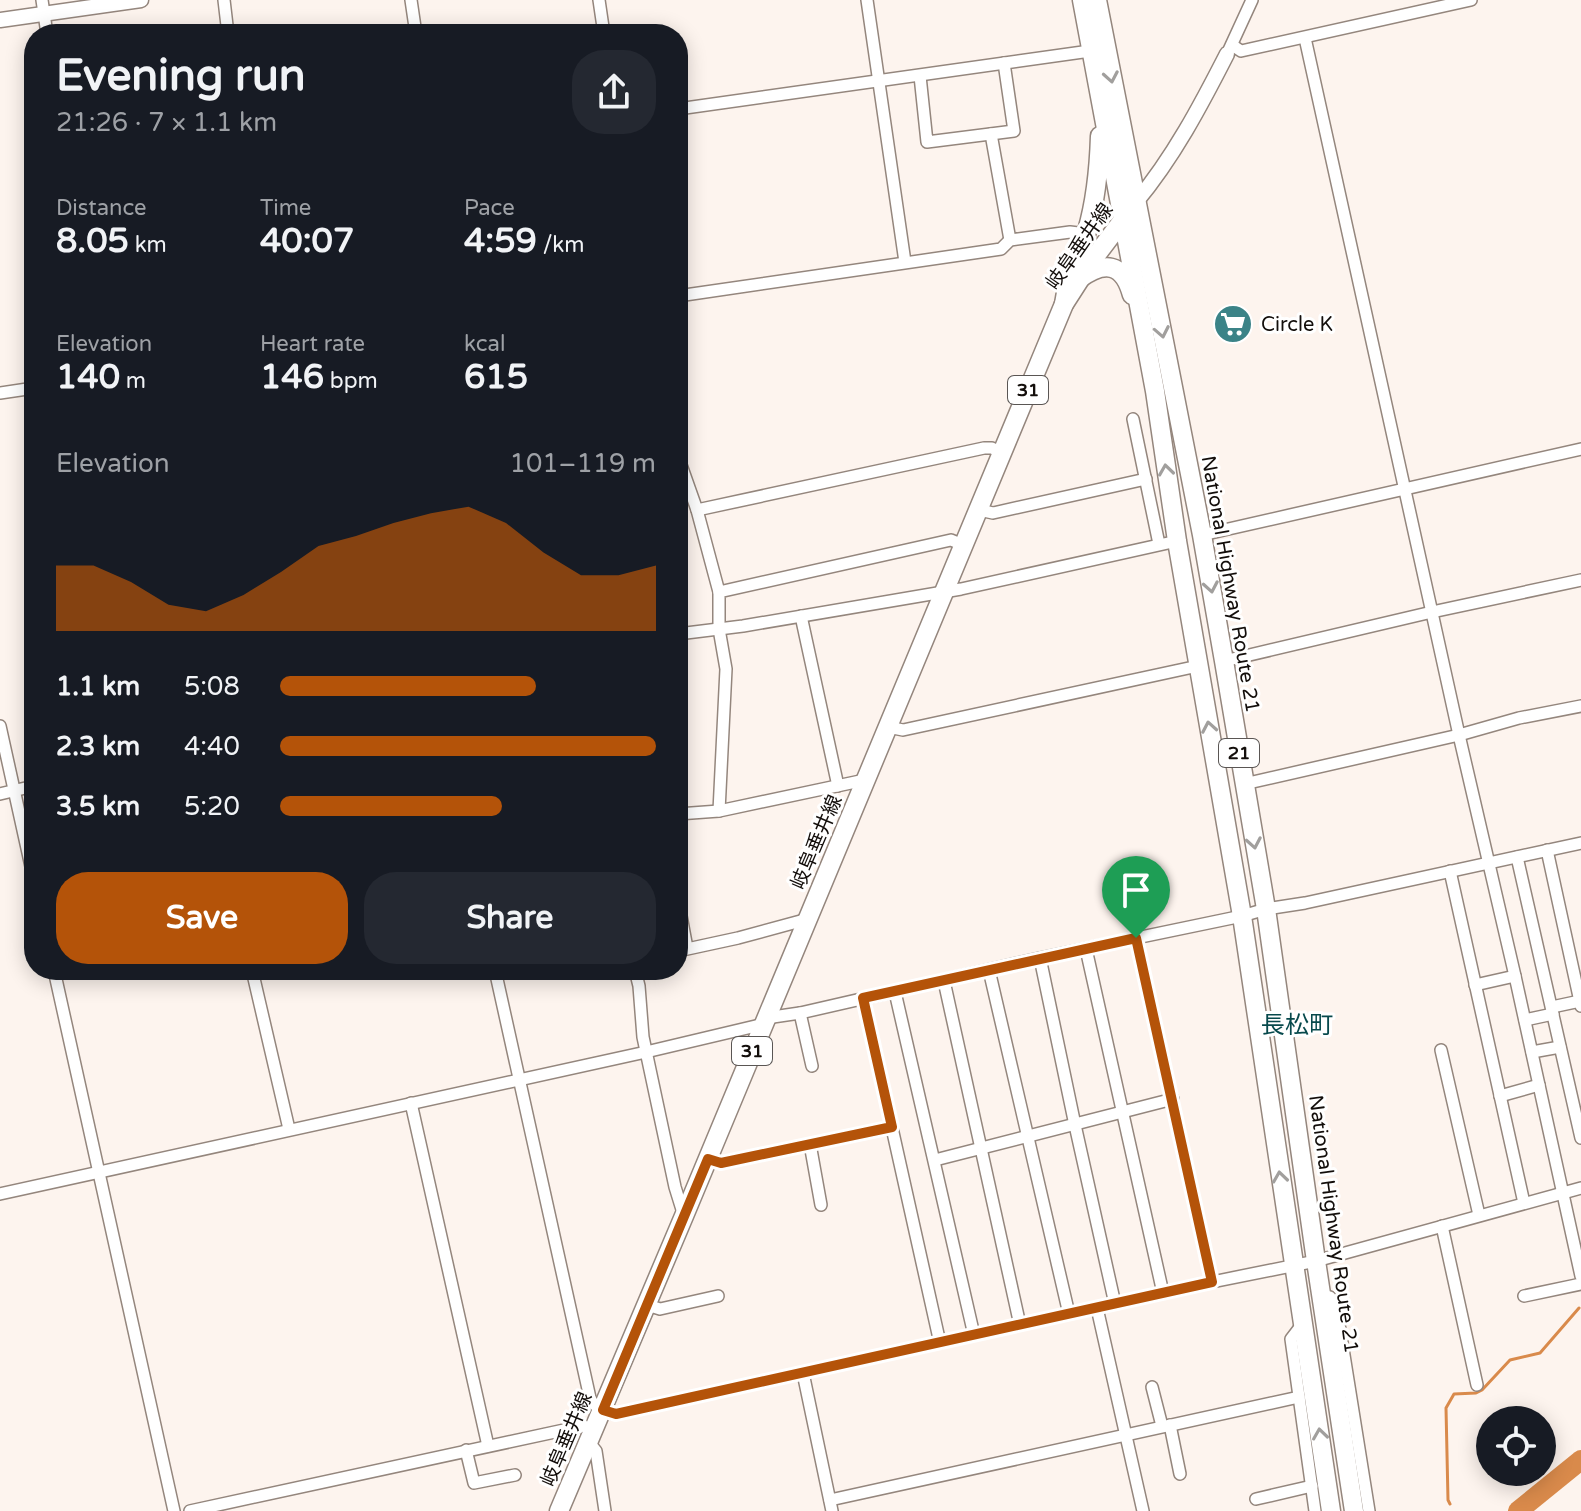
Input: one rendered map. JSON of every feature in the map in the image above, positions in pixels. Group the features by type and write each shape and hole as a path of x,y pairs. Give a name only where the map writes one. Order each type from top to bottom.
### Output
{"main road":[{"name":"21","path":"1082,0 1155,391 1168,543 1198,666 1242,916 1331,1511"},
{"name":"National Highway Route 21","path":"1097,0 1224,661 1266,909 1354,1511"},
{"name":"21","path":"1064,304 1066,287 1087,234 1099,171 1096,81"},
{"name":"岐阜垂井線","path":"559,1511 1064,304 1109,236 1136,202"},
{"name":"21","path":"1079,279 1094,268 1105,267 1121,273 1129,282 1143,353 1155,391"}],"street":[{"path":"0,20 43,7 141,0"},
{"path":"224,0 227,24"},
{"path":"411,0 415,24"},
{"path":"599,0 603,24"},
{"path":"867,0 905,262"},
{"path":"1136,202 1186,129 1230,50 1252,0"},
{"path":"1230,50 1241,51 1305,38 1471,0"},
{"path":"1305,38 1581,1276"},
{"path":"688,108 1090,51"},
{"path":"920,76 927,142 1014,131 1004,63"},
{"path":"991,134 1010,240"},
{"path":"688,295 1001,249 1010,240 1070,232 1087,234"},
{"path":"0,393 24,389"},
{"path":"688,633 961,589 1168,543 1146,479 1133,419"},
{"path":"697,510 984,448 1001,453"},
{"path":"1202,535 1581,449"},
{"path":"979,510 993,513 1146,479"},
{"path":"688,493 697,510 719,592 719,629 726,669 719,811"},
{"path":"719,592 951,540 963,545"},
{"path":"1224,661 1581,580"},
{"path":"801,616 838,786"},
{"path":"888,727 903,730 1198,666"},
{"path":"1244,784 1581,706"},
{"path":"0,726 24,835"},
{"path":"688,813 719,811 865,780"},
{"path":"0,794 24,788"},
{"path":"0,1194 646,1052 765,1021 1040,958 1581,843"},
{"path":"1525,1020 1580,1004 1547,850"},
{"path":"1517,857 1581,1138"},
{"path":"1450,871 1524,1203"},
{"path":"688,949 808,919"},
{"path":"1136,938 1212,1282"},
{"path":"1086,949 1163,1293"},
{"path":"1040,958 1115,1304"},
{"path":"989,970 1069,1314"},
{"path":"1475,985 1515,976"},
{"path":"56,980 174,1511"},
{"path":"254,980 289,1129"},
{"path":"497,980 590,1398 593,1404 616,1414 1316,1261 1581,1188"},
{"path":"638,980 643,1037 684,1216"},
{"path":"944,981 1020,1325"},
{"path":"895,992 974,1335"},
{"path":"863,998 940,1343"},
{"path":"800,1013 812,1066"},
{"path":"1532,1052 1560,1047"},
{"path":"1441,1050 1479,1215"},
{"path":"1500,1096 1539,1085"},
{"path":"935,1160 1173,1099"},
{"path":"411,1103 488,1446"},
{"path":"708,1159 721,1163 892,1127"},
{"path":"810,1144 821,1205"},
{"path":"1442,1226 1477,1385"},
{"path":"1524,1296 1581,1284"},
{"path":"1322,1295 1330,1297 1336,1305 1369,1511"},
{"path":"647,1305 660,1309 718,1296"},
{"path":"1097,1308 1143,1511"},
{"path":"1304,1322 1291,1339 1315,1511"},
{"path":"803,1373 831,1506 1125,1434 1299,1397"},
{"path":"1152,1387 1180,1474"},
{"path":"190,1511 584,1426 596,1451 605,1511"},
{"path":"466,1450 474,1483 515,1475"},
{"path":"1256,1499 1312,1486"}],"waterway":[{"path":"1450,1504 1446,1408 1454,1394 1476,1393 1510,1360 1540,1353 1579,1308"},
{"path":"1518,1511 1581,1460"}],"place":[{"name":"Circle K","path":"1233,324"}],"district":[{"name":"長松町","path":"1297,1025"}],"route":[{"path":"1136,938 1212,1282 616,1414 603,1410 708,1159 721,1163 892,1127 863,998 1136,938"}]}
